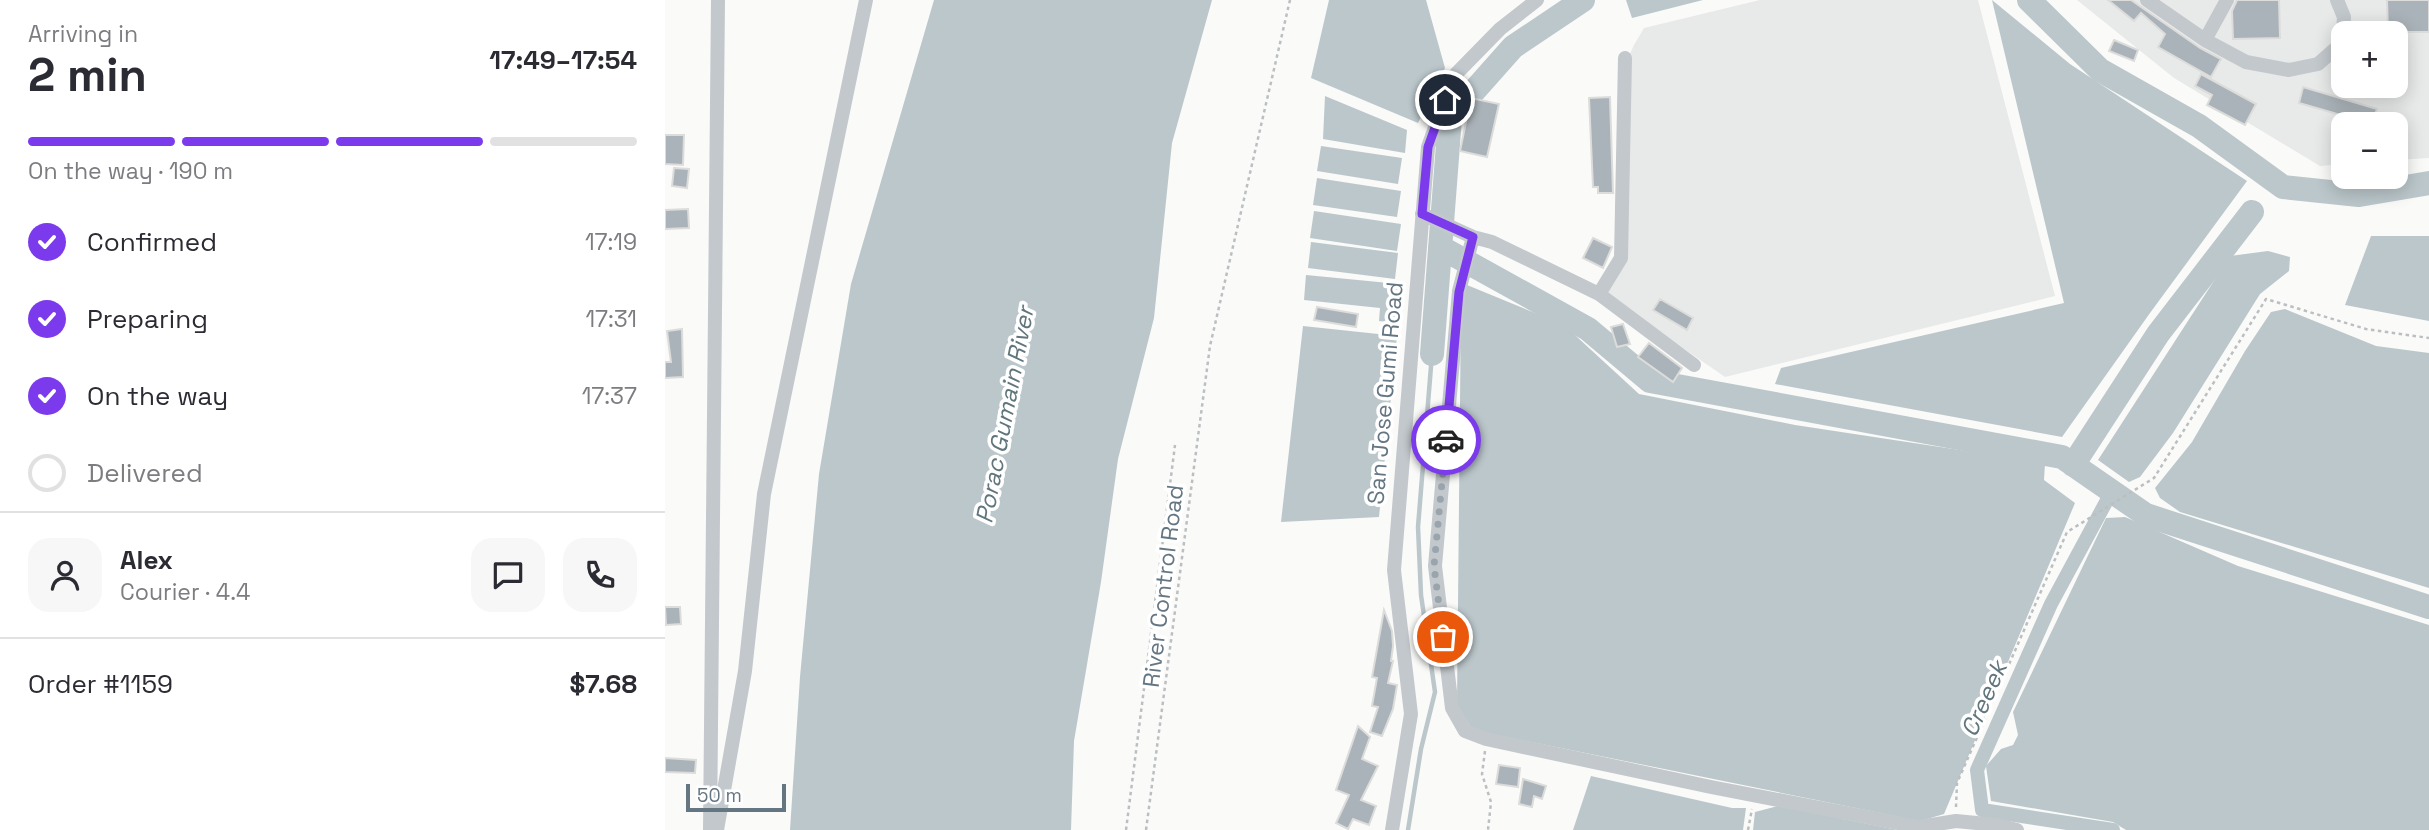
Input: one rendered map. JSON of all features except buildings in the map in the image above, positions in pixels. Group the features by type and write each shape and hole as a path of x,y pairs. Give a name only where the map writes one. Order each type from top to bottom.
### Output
{"street":[{"path":"710,830 718,0"},
{"path":"717,830 745,671 764,494 866,0"},
{"name":"San Jose Gumi Road","path":"1392,830 1411,714 1394,570 1428,147 1453,77 1500,29 1537,0"},
{"path":"2147,0 2205,40 2246,62 2289,70 2318,64 2331,53"},
{"path":"2205,40 2227,0"},
{"path":"2337,0 2344,21"},
{"path":"1599,293 1621,258 1625,58"},
{"path":"1422,214 1473,237 1492,242 1599,293 1694,365"},
{"path":"1473,237 1459,292 1434,566 1452,708 1465,731 1486,739 1919,828 1956,821 2017,830"}],"path":[{"name":"River Control Road","path":"1146,830 1210,346 1290,0"},
{"path":"1956,821 1957,783 2067,532 2154,478 2266,299 2366,329 2429,338"},
{"path":"1126,830 1175,445"},
{"path":"1486,739 1482,774 1491,802 1488,830"},
{"path":"1748,830 1751,811 1758,796"}],"shaded area":[{"path":"1760,0 1978,0 2055,296 1725,377 1605,294 1626,260 1628,58 1634,45 1644,28"},
{"path":"2077,0 2429,0 2429,158 2408,159 2408,112 2331,112 2331,165 2320,166 2174,78"}],"water":[{"name":"Porac Gumain River","path":"934,0 1212,0 1172,143 1154,318 1118,459 1101,582 1074,741 1071,830 790,830 800,677 819,474 851,284"},
{"path":"1329,0 1426,0 1445,68 1418,123 1311,78"},
{"path":"1626,0 1703,0 1632,18"},
{"path":"1992,0 2070,64 2247,181 2062,437 1775,384 1781,368 2064,303"},
{"path":"1325,96 1407,130 1405,153 1323,139"},
{"path":"1321,146 1402,158 1398,184 1317,171"},
{"path":"1317,178 1401,191 1397,217 1313,205"},
{"path":"1314,211 1401,224 1397,251 1310,238"},
{"path":"2371,236 2429,236 2429,321 2345,305"},
{"path":"1311,242 1398,253 1395,279 1308,268"},
{"path":"2268,251 2290,257 2289,271 2260,294 2173,433 2140,477 2129,482 2098,460 2230,256"},
{"path":"1306,275 1399,284 1396,323 1379,321 1380,308 1304,300"},
{"path":"1467,285 1564,325 1639,394 1795,425 2045,463 2044,480 2075,503 1944,814 1920,821 1487,733 1470,726 1457,704 1461,303"},
{"path":"2285,309 2376,346 2429,353 2429,588 2180,512 2160,498 2155,488 2192,442 2245,351 2271,312"},
{"path":"1303,326 1397,336 1379,517 1281,522"},
{"path":"2125,517 2238,566 2429,625 2429,830 2126,830 2113,822 1991,801 1986,766 2001,749 2013,745 2018,735 2013,712 2106,518"},
{"path":"1591,776 1732,808 1746,808 1743,830 1573,830"},
{"path":"1778,806 1898,830 1753,830 1755,812"}],"waterway":[{"path":"1432,354 1450,118 1513,47 1583,0"},
{"path":"2029,0 2100,70 2199,126 2283,187 2359,195 2429,183"},
{"path":"2073,465 2158,334 2252,212"},
{"path":"1440,247 1588,329 1650,381 2062,457 2146,515 2429,607"},
{"path":"1408,830 1421,749 1435,692 1421,595 1418,527 1432,354"},
{"name":"Creeek","path":"2112,491 2051,604 1977,770 1982,810 2113,830"}],"way so far":[{"path":"1443,637 1434,566 1446,440"}],"route":[{"path":"1445,100 1428,147 1422,214 1473,237 1459,292 1446,440"}]}
